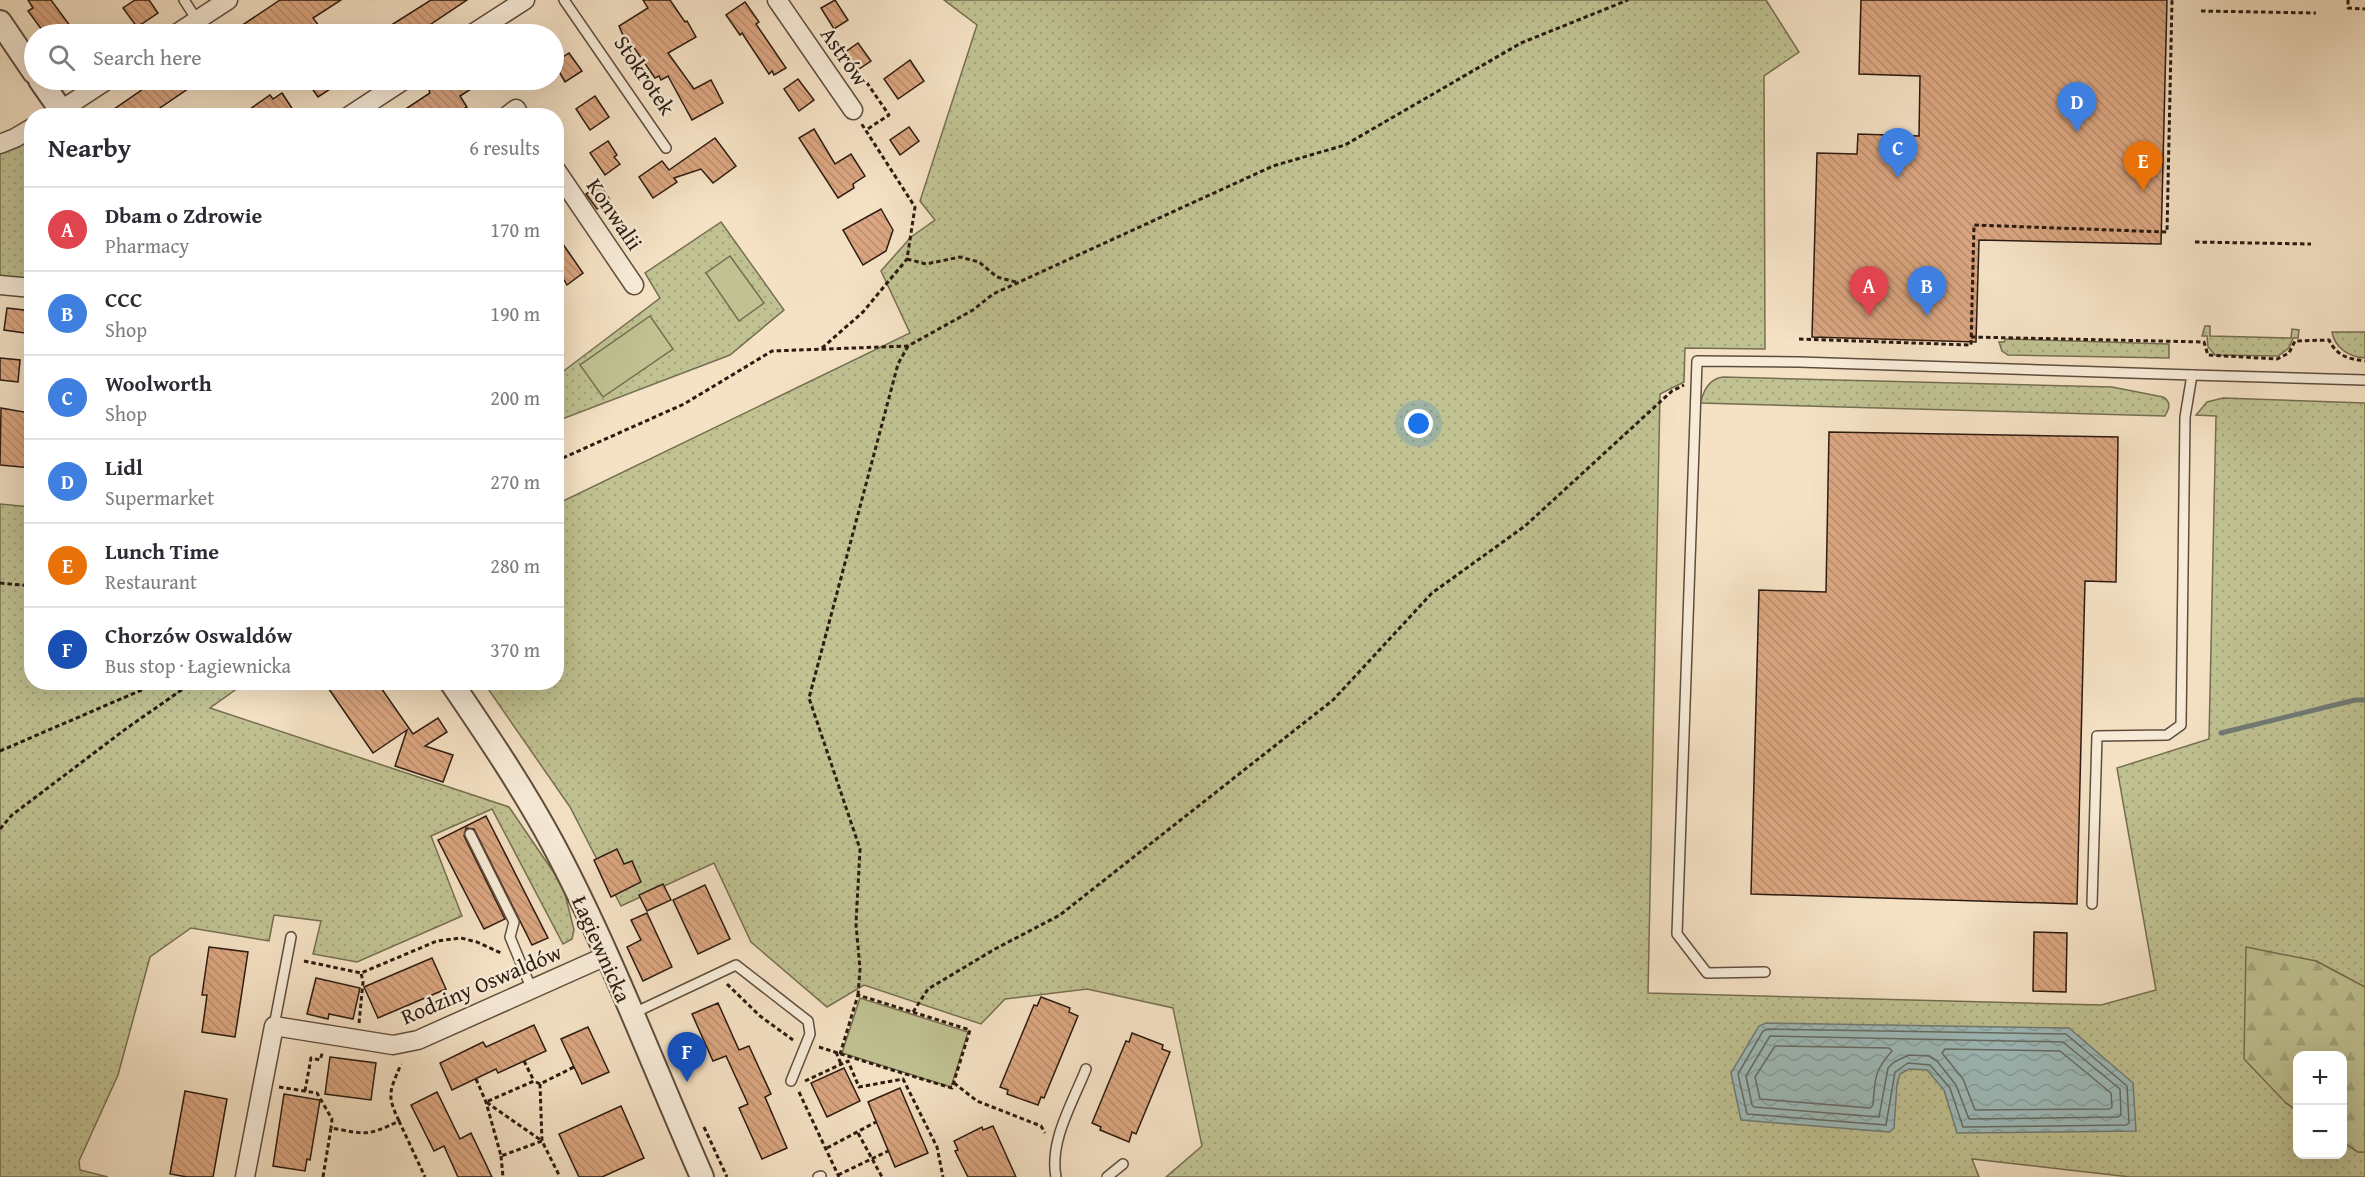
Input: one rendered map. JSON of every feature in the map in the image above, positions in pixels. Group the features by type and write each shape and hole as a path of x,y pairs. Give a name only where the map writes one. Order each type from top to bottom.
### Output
{"street":[{"path":"191,24 228,0"},
{"path":"488,24 525,0"},
{"name":"Astrów","path":"777,0 853,110"},
{"path":"0,22 24,57"},
{"path":"46,90 56,108"},
{"path":"67,108 93,90"},
{"path":"361,108 389,90"},
{"path":"0,144 24,133"},
{"name":"Konwalii","path":"564,182 634,285"},
{"path":"0,285 24,287"},
{"name":"Łagiewnicka","path":"457,690 552,843 632,1014 696,1175"},
{"name":"Rodziny Oswaldów","path":"274,1026 393,1045 418,1040 606,956"},
{"path":"245,1177 274,1026"}],"lane":[{"path":"184,0 197,20"},
{"name":"Stokrotek","path":"564,0 666,148"},
{"path":"1765,972 1707,973 1677,934 1697,361 1846,363 2365,380"},
{"path":"2091,904 2097,736 2167,735 2181,725 2185,417 2192,375"},
{"path":"470,834 514,922 510,937 532,990"},
{"path":"274,1026 291,937"},
{"path":"632,1014 736,965 808,1021 810,1034 791,1081"},
{"path":"1056,1177 1054,1164 1058,1137 1086,1069"},
{"path":"1107,1177 1123,1164"}],"path":[{"path":"564,457 684,404 772,351 908,346 973,310 993,294 1017,282 1273,166 1345,146 1521,44 1628,0"},
{"path":"1799,339 1971,345 1974,225 2167,232 2172,0"},
{"path":"2348,0 2348,8 2365,9"},
{"path":"2201,11 2316,13"},
{"path":"821,349 863,312 907,258 915,207 853,110"},
{"path":"2195,242 2311,244"},
{"path":"907,258 926,264 960,257 979,262 997,277 1017,282"},
{"path":"1971,337 2204,342 2208,356 2277,359 2289,353 2295,341 2329,340 2334,351 2347,358 2365,361"},
{"path":"841,1064 838,1053 858,995 860,969 856,924 860,849 809,698 898,364 908,346"},
{"path":"913,1012 928,989 995,949 1060,915 1333,700 1432,593 1525,526 1672,391 1696,380"},
{"path":"0,582 24,585"},
{"path":"0,751 141,690"},
{"path":"0,829 12,815 182,690"},
{"path":"304,961 361,973 437,941 461,938 477,942 521,963"},
{"path":"358,1030 363,982 361,973"},
{"path":"726,983 760,1016 795,1042 806,1043 952,1088 970,1030 858,995"},
{"path":"305,1091 311,1058 320,1060 324,1049"},
{"path":"524,1061 534,1081 540,1084"},
{"path":"888,1151 839,1176 799,1092 802,1083 848,1061 859,1087 913,1076"},
{"path":"401,1064 389,1101 425,1177"},
{"path":"540,1084 574,1067"},
{"path":"476,1079 486,1102 501,1156 503,1177"},
{"path":"903,1079 937,1147 943,1177"},
{"path":"486,1102 534,1081"},
{"path":"954,1083 977,1101 1041,1126 1056,1154"},
{"path":"263,1084 317,1093 332,1119 323,1177"},
{"path":"540,1084 542,1141 560,1177"},
{"path":"486,1102 542,1141"},
{"path":"701,1120 727,1177"},
{"path":"331,1128 365,1134 374,1133 399,1121"},
{"path":"827,1148 876,1122"},
{"path":"858,1133 882,1177"},
{"path":"501,1156 542,1141"}],"green space":[{"path":"944,0 1766,0 1799,52 1764,76 1765,349 1685,348 1684,382 1660,394 1648,993 2101,1005 2156,990 2117,768 2209,739 2216,416 2196,415 2207,402 2223,398 2365,403 2365,987 2316,961 2296,1051 2293,1051 2293,1066 2285,1102 2293,1108 2293,1159 2347,1159 2347,1145 2358,1152 2365,1152 2365,1177 2130,1177 1972,1159 1979,1177 1166,1177 1202,1146 1173,1008 1087,989 1005,999 981,1024 864,985 827,1007 751,942 714,863 621,906 570,807 489,690 564,690 564,501 910,333 881,271 911,237 935,220 920,201 977,25"},
{"path":"24,140 24,287 0,285 0,144"},
{"path":"721,222 784,310 730,355 564,418 564,371 660,298 645,273"},
{"path":"730,256 764,303 739,321 706,273"},
{"path":"650,316 673,349 603,397 580,365"},
{"path":"2205,326 2210,326 2210,336 2291,338 2292,329 2299,330 2298,338 2293,338 2289,348 2278,356 2215,355 2208,347 2207,336 2202,336"},
{"path":"2332,332 2365,332 2365,358 2344,351 2336,343"},
{"path":"2006,339 2169,344 2169,358 2008,355 2002,351 1999,342 2004,342"},
{"path":"1723,377 2112,387 2163,397 2168,401 2169,406 2165,416 1700,403 1710,383"},
{"path":"0,504 24,506 24,690 235,690 210,708 509,807 563,886 574,930 572,939 563,944 492,809 431,836 462,916 357,962 313,954 321,921 274,915 269,941 191,928 150,957 118,1075 79,1161 80,1170 108,1177 0,1177"},
{"path":"2246,947 2316,961 2365,987 2365,1152 2358,1152 2347,1145 2347,1051 2293,1051 2293,1108 2244,1059"},
{"path":"860,998 968,1032 951,1087 842,1053"}],"water":[{"path":"1766,1023 2069,1028 2133,1083 2136,1131 1957,1133 1944,1090 1927,1070 1909,1069 1900,1074 1897,1084 1894,1128 1889,1132 1741,1120 1731,1073 1759,1026"}],"building":[{"path":"28,0 51,0 69,24 38,24 28,11 33,8"},
{"path":"135,0 149,0 158,13 142,24 135,24 123,8"},
{"path":"280,0 341,0 313,18 318,24 244,24"},
{"path":"431,0 467,0 431,24 393,24"},
{"path":"643,0 670,0 685,22 687,21 696,37 668,53 694,89 711,80 723,103 692,120 668,76 661,80 659,76 655,78 633,46 629,49 619,26 648,8"},
{"path":"835,0 848,20 834,29 821,8"},
{"path":"1861,0 2167,0 2161,244 1979,240 1976,342 1812,337 1817,153 1857,154 1858,134 1919,136 1920,76 1859,74"},
{"path":"745,2 759,22 756,24 786,68 774,75 772,71 769,74 742,33 740,35 726,15"},
{"path":"858,43 871,61 856,71 844,53"},
{"path":"569,53 582,71 565,82 564,80 564,56"},
{"path":"910,60 924,81 898,99 884,79"},
{"path":"798,79 814,100 799,111 784,89"},
{"path":"142,90 186,90 160,108 116,108"},
{"path":"313,90 329,90 318,97"},
{"path":"429,90 469,90 460,96 467,107 407,108 430,93"},
{"path":"282,93 292,108 251,108 270,95 273,99"},
{"path":"595,96 609,117 590,130 576,109"},
{"path":"909,127 919,141 900,155 890,140"},
{"path":"814,129 835,164 851,154 865,176 853,184 854,188 838,198 799,138"},
{"path":"715,138 736,166 713,183 701,169 674,178 677,182 653,198 639,177 662,161 669,170"},
{"path":"608,141 617,155 614,157 620,164 605,175 590,153"},
{"path":"600,185 610,200 597,209 586,194"},
{"path":"881,209 893,230 886,251 863,265 843,230"},
{"path":"564,246 583,273 567,285 564,280"},
{"path":"7,308 24,310 24,333 4,330"},
{"path":"0,358 20,360 18,382 0,380"},
{"path":"1,408 24,412 24,467 0,465"},
{"path":"1829,432 2118,437 2116,582 2085,581 2077,904 1751,894 1759,590 1826,592"},
{"path":"330,690 383,690 413,734 438,718 447,732 425,746 453,755 443,782 395,766 407,730 373,753"},
{"path":"486,816 548,938 532,945 474,829 466,828 464,836 505,919 484,929 438,840"},
{"path":"617,849 624,864 632,861 641,882 611,897 594,860"},
{"path":"663,884 671,900 647,911 639,895"},
{"path":"705,885 730,939 698,954 673,900"},
{"path":"647,913 672,967 643,981 627,947 641,940 631,920"},
{"path":"2034,932 2067,933 2066,992 2033,991"},
{"path":"209,947 248,952 235,1037 202,1032 207,995 202,995"},
{"path":"432,958 446,989 378,1018 364,987"},
{"path":"316,978 360,988 353,1019 329,1014 328,1019 307,1014"},
{"path":"1041,997 1070,1008 1069,1012 1078,1016 1044,1098 1041,1097 1038,1105 1007,1094 1008,1090 1000,1087 1034,1005 1037,1006"},
{"path":"718,1003 739,1050 749,1046 771,1094 765,1097 787,1148 762,1159 739,1108 748,1104 726,1056 713,1061 692,1014"},
{"path":"534,1025 546,1051 498,1073 496,1069 452,1090 440,1063 483,1042 486,1047"},
{"path":"588,1027 609,1072 582,1084 561,1039"},
{"path":"1132,1033 1163,1045 1162,1049 1170,1052 1136,1134 1132,1132 1129,1142 1100,1130 1101,1127 1092,1123 1126,1041 1129,1042"},
{"path":"330,1057 376,1063 371,1100 325,1094"},
{"path":"844,1068 860,1101 827,1117 811,1083"},
{"path":"900,1088 928,1153 895,1167 868,1102"},
{"path":"185,1091 227,1099 213,1177 187,1177 170,1174"},
{"path":"437,1092 460,1139 471,1133 492,1177 458,1177 444,1146 434,1151 411,1105"},
{"path":"284,1094 320,1100 310,1160 307,1159 305,1171 273,1166"},
{"path":"621,1106 644,1158 602,1177 579,1177 559,1134"},
{"path":"993,1126 1016,1177 968,1177 955,1151 958,1150 954,1141 982,1127 983,1130"}],"waterway":[{"path":"2221,733 2355,700 2365,700"}],"place":[{"name":"Lidl","path":"2077,132"},
{"name":"Woolworth","path":"1898,178"},
{"name":"Lunch Time","path":"2143,191"},
{"name":"Dbam o Zdrowie","path":"1869,316"},
{"name":"CCC","path":"1927,316"},
{"name":"Chorzów Oswaldów","path":"687,1082"}]}
